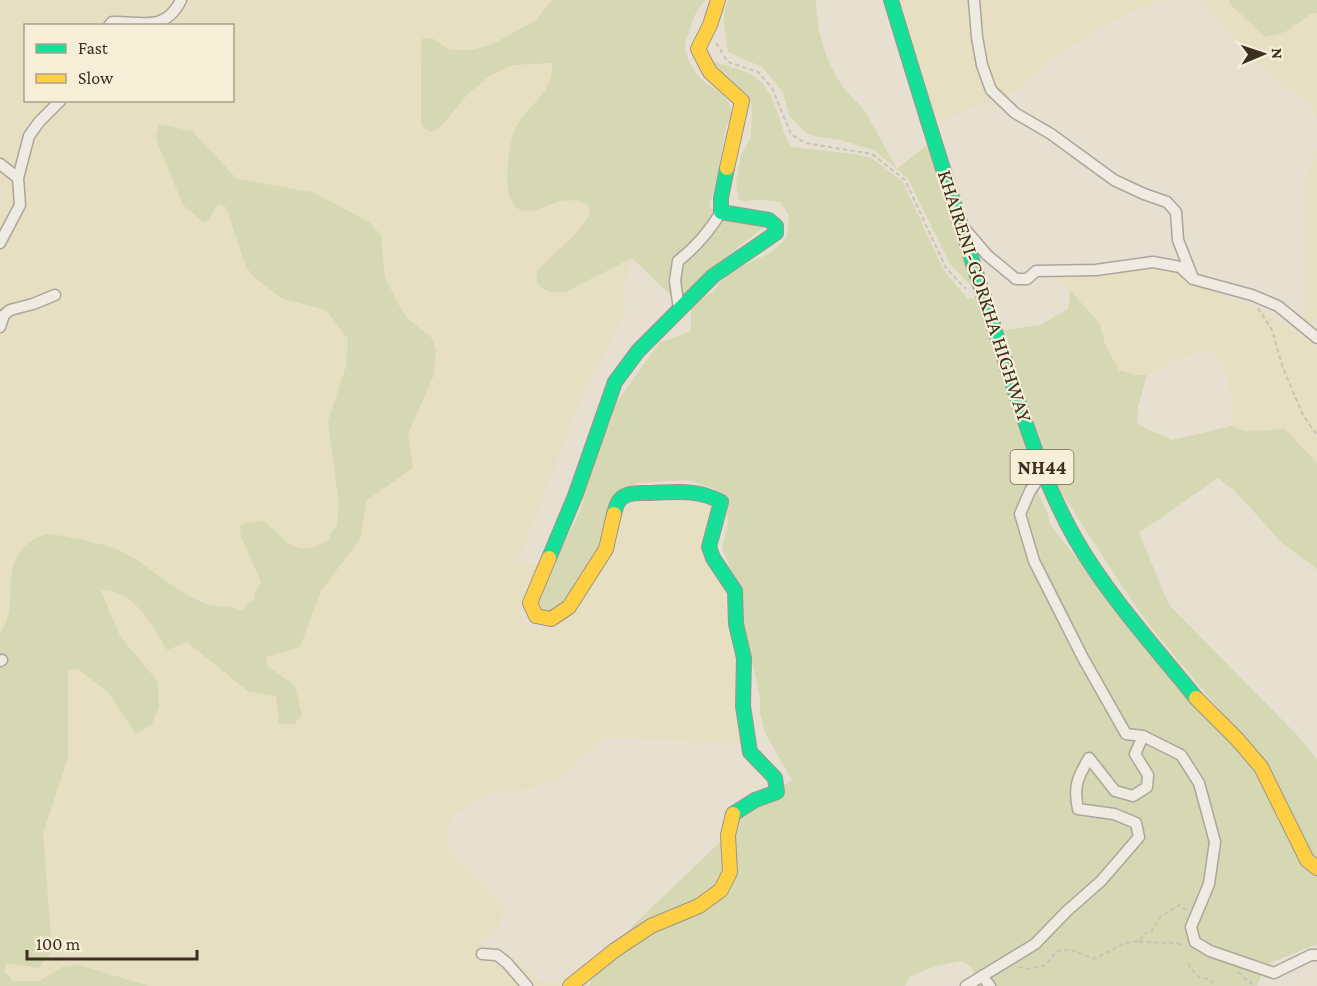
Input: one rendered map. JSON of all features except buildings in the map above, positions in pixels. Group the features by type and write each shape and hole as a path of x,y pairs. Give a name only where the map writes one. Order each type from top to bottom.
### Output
{"street":[{"path":"156,24 168,16 181,0"},
{"path":"679,309 675,281 678,261 709,233 721,212 720,198 742,101 710,72 698,49 710,25 718,0"},
{"name":"KHAIRENI-GORKHA HIGHWAY","path":"891,0 959,223 1054,501 1104,584 1184,684 1261,767 1307,860 1317,868"},
{"path":"974,0 982,65 991,90 1015,113 1051,134 1114,180 1167,202 1176,212 1178,240 1193,279"},
{"path":"110,24 112,21 144,24"},
{"path":"0,243 20,205 18,178 29,136 59,102"},
{"path":"0,164 18,178"},
{"path":"570,986 615,950 651,926 699,906 721,890 730,872 728,835 733,814 755,800 777,792 775,778 750,752 743,705 744,658 736,624 735,591 713,558 710,547 716,514 721,502 711,496 690,491 625,495 617,503 606,549 569,607 551,619 536,616 530,603 575,496 615,382 638,351 712,276 776,233 776,226 769,220 721,212"},
{"path":"959,223 987,255 1016,279 1027,279 1036,272 1096,270 1153,262 1180,267 1193,279 1252,295 1278,306 1317,338"},
{"path":"0,327 2,313 55,295"},
{"path":"1043,472 1030,491 1020,514 1034,561 1083,658 1126,734 1143,736 1181,755 1199,783 1215,842 1209,884 1191,927 1195,942 1210,951 1275,973 1311,955 1317,956"},
{"path":"966,986 1035,944 1101,881 1139,837 1137,823 1114,814 1078,809 1074,792 1079,775 1089,758 1115,791 1132,796 1147,787 1148,776 1135,754 1143,736"},
{"path":"482,954 497,955 527,986"},
{"path":"982,976 990,986"}],"path":[{"path":"710,25 717,47 728,62 758,72 772,88 791,134 805,143 872,154 905,180 946,268 971,295 980,285"},
{"path":"1252,295 1260,313 1272,330 1283,368 1303,416 1317,435"},
{"path":"1137,941 1140,941 1143,934 1151,932 1159,918 1179,905 1195,917"},
{"path":"1015,966 1029,969 1046,965 1057,951 1072,950 1094,959 1125,943 1137,941 1177,943 1183,946"},
{"path":"1189,963 1190,968 1200,978 1209,979 1215,986"}],"shaded area":[{"path":"0,0 552,0 535,21 491,45 470,50 450,50 435,41 423,38 421,42 420,123 440,129 467,95 491,75 513,65 552,63 553,75 545,93 534,102 533,107 517,123 510,144 507,173 534,211 561,201 578,201 588,205 590,215 577,232 537,271 565,292 632,258 622,294 625,316 584,391 518,562 546,564 523,602 522,622 541,631 550,625 622,512 634,504 699,500 714,506 706,532 706,561 723,581 724,597 740,658 738,726 736,729 745,745 604,738 559,781 531,789 494,792 451,816 446,845 501,902 503,908 499,929 478,943 506,953 538,979 561,986 149,986 79,965 62,967 40,981 12,981 4,971 7,963 52,950 43,834 68,757 68,669 78,668 109,693 136,734 158,682 120,636 100,588 117,590 144,611 167,650 187,642 249,692 276,696 302,715 295,686 267,666 265,657 300,647 321,591 360,539 367,500 413,468 408,434 434,375 436,350 433,338 406,317 397,302 385,277 381,235 312,192 237,179 192,131 185,206 194,215 208,221 218,204 226,207 246,267 283,299 326,310 348,339 346,366 328,421 339,505 337,525 329,535 331,539 315,548 294,547 263,520 241,537 261,582 255,592 254,600 242,610 238,611 232,607 223,608 186,595 119,550 11,572 11,611 0,633"},
{"path":"899,0 1161,0 1119,19 1066,49 1016,91 938,122"},
{"path":"1199,0 1230,0 1230,5 1285,32 1312,13 1317,13 1317,120 1311,104 1276,81"},
{"path":"1317,148 1317,318 1311,324 1304,322 1305,184"},
{"path":"1154,265 1174,269 1214,290 1224,298 1257,306 1317,347 1317,463 1285,429 1245,431 1232,426 1227,373 1220,360 1212,353 1202,352 1174,361 1146,376 1120,370 1105,344 1100,324 1070,290 1053,275"}],"green space":[{"path":"552,0 706,0 694,18 685,42 685,50 695,72 703,81 724,96 731,113 709,206 725,220 765,226 698,279 676,310 674,299 632,258 565,292 548,292 537,283 537,271 577,232 590,215 588,205 571,200 561,201 533,211 522,210 512,202 509,193 509,155 514,132 522,117 546,89 552,73 552,63 513,65 491,75 467,95 439,129 430,132 421,123 421,42 423,38 432,38 450,50 470,50 491,45 535,21"},
{"path":"728,0 816,0 820,35 831,67 843,87 865,112 897,169 930,142 976,284 972,287 950,264 908,179 874,150 806,133 789,116 783,92 762,67 728,52 724,19"},
{"path":"1230,0 1317,0 1317,13 1312,13 1285,32 1265,37 1230,4"},
{"path":"712,61 748,73 762,83 774,102 785,136 792,147 872,158 903,182 944,271 968,299 980,297 1032,449 1039,495 1051,526 1092,577 1113,609 1211,722 1268,782 1279,824 1286,806 1222,713 1150,626 1063,495 1050,468 1023,393 1005,330 1040,325 1068,309 1070,290 1100,324 1105,344 1119,370 1147,375 1138,407 1137,424 1172,440 1232,426 1245,431 1285,429 1317,463 1317,569 1282,543 1235,491 1218,478 1139,533 1169,605 1298,736 1317,760 1317,944 1265,965 1257,986 960,986 970,980 974,973 971,966 961,961 936,966 909,977 905,986 589,986 597,960 719,843 731,845 735,824 749,807 792,780 765,733 753,665 749,659 750,648 742,622 739,590 722,548 728,522 725,497 713,488 687,480 638,483 613,502 602,549 558,610 538,614 534,604 582,507 588,473 611,421 614,406 659,343 691,331 691,305 713,292 724,278 742,266 772,252 787,237 789,215 780,202 740,201 738,198 736,182 741,155 751,137 752,106 748,94 722,76"},
{"path":"159,124 192,131 237,179 312,192 369,222 381,235 385,277 397,302 406,317 432,338 436,350 434,375 408,434 413,468 367,500 360,539 321,591 300,647 265,657 268,666 295,686 302,715 294,724 279,724 276,696 249,692 187,642 167,650 148,619 132,602 123,595 100,589 120,636 158,682 159,707 152,724 136,734 109,693 78,669 68,670 68,757 43,834 52,950 39,968 7,963 4,971 13,981 40,981 62,967 79,965 149,986 0,986 0,633 9,612 13,567 24,547 48,534 114,548 132,557 203,603 232,606 238,611 254,600 255,592 261,582 241,537 240,527 243,524 263,520 286,541 301,548 319,545 331,539 329,535 337,525 339,505 328,421 346,366 348,339 326,310 283,299 256,279 246,267 226,207 218,204 208,221 203,222 183,205 157,141"}],"traffic: fast":[{"path":"891,0 1024,420 1052,493 1076,540 1103,582 1196,698"},
{"path":"549,558 575,496 615,382 638,351 713,276 776,233 776,226 769,220 721,212 721,198 727,168"},
{"path":"614,514 621,498 636,493 687,492 704,495 721,502 709,547 713,558 735,591 736,624 744,658 743,706 750,752 775,778 777,792 755,800 733,814"}],"traffic: slow":[{"path":"718,0 710,25 698,49 710,72 742,101 727,168"},
{"path":"549,558 530,603 536,616 551,619 569,607 606,549 614,514"},
{"path":"1196,698 1261,767 1307,860 1317,868"},
{"path":"570,986 615,950 651,926 699,906 721,890 730,872 728,835 733,814"}]}
